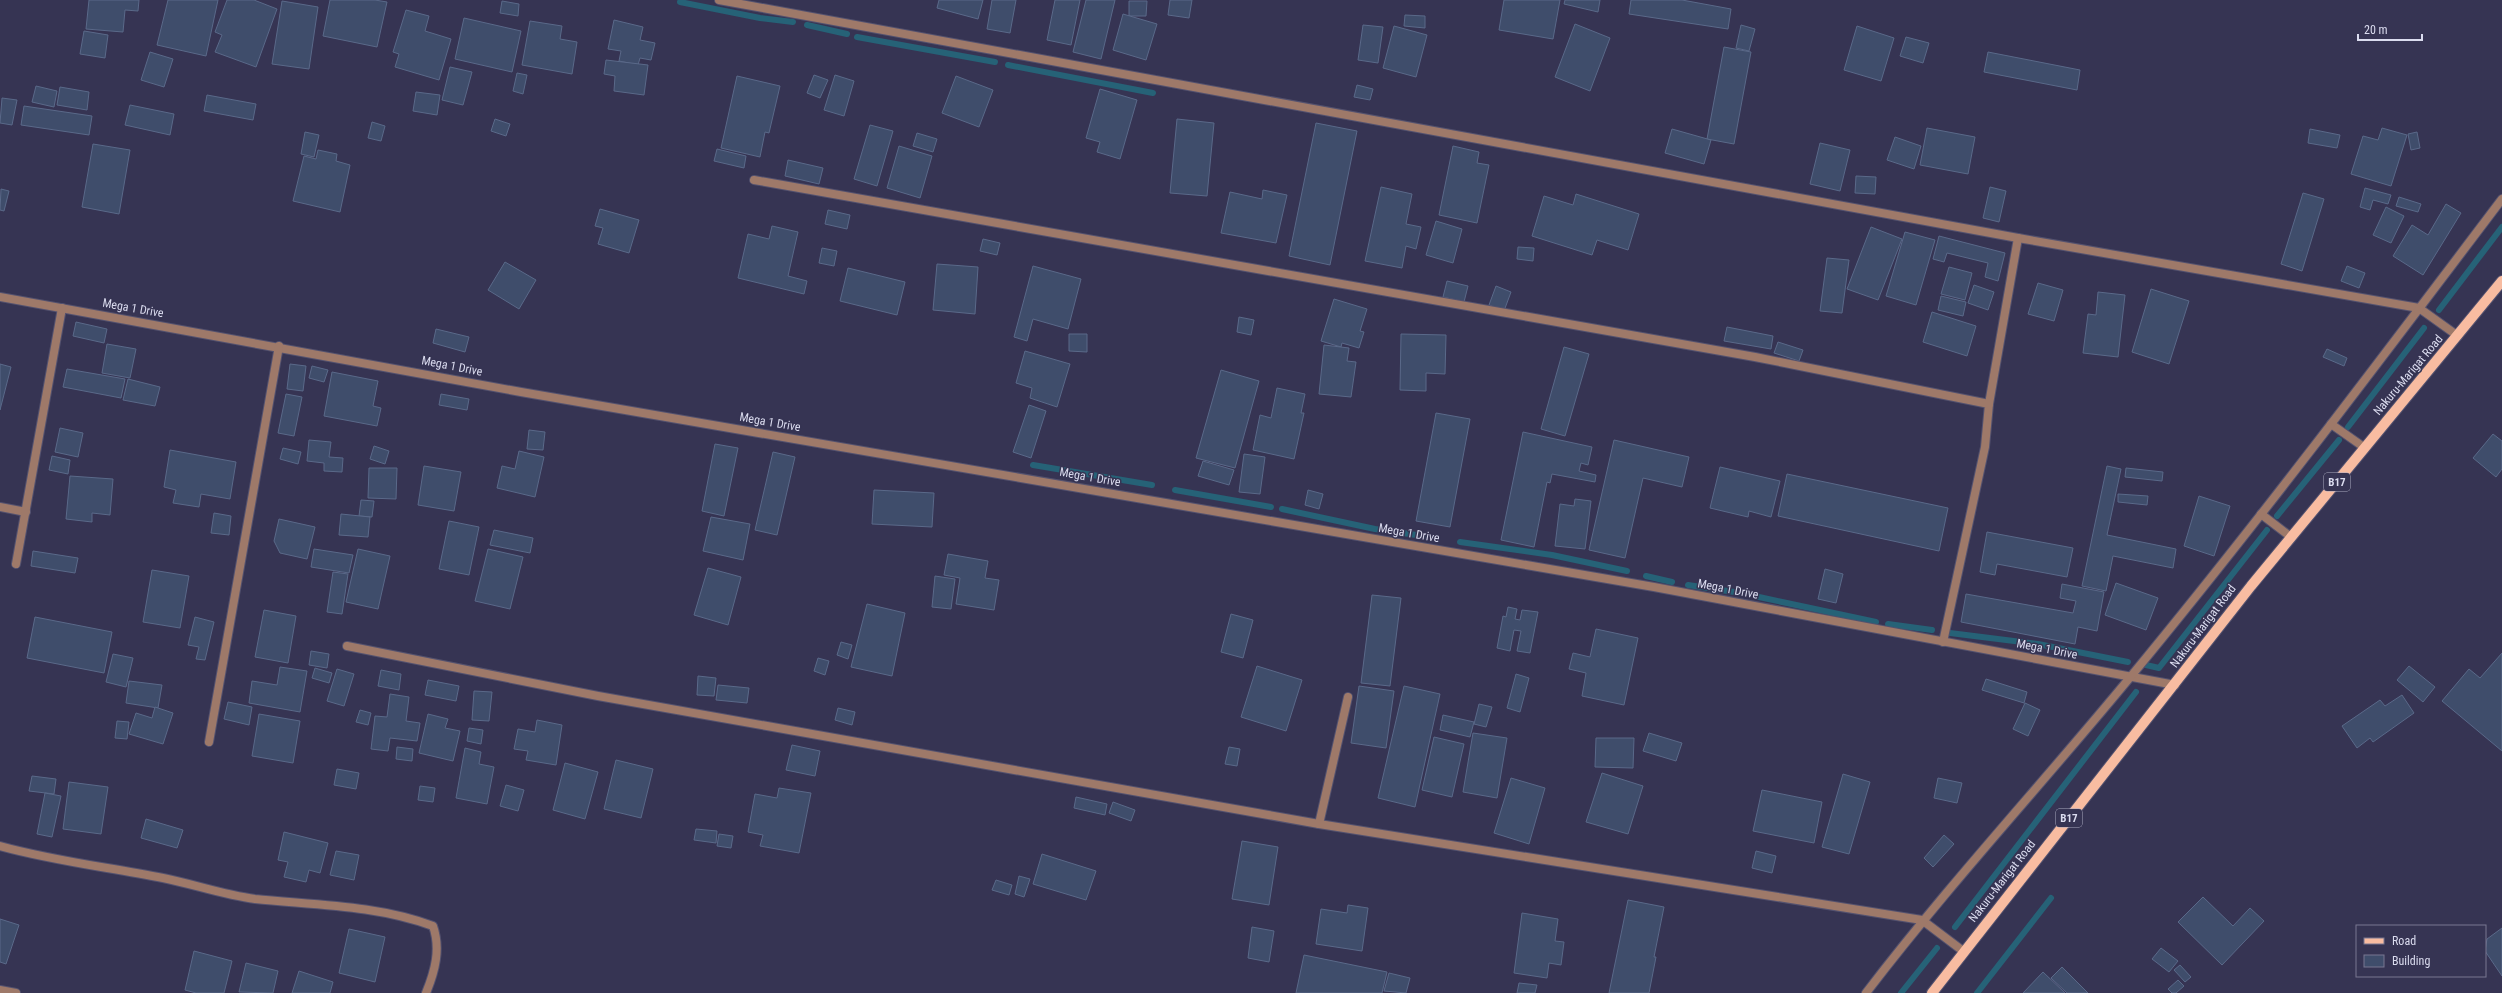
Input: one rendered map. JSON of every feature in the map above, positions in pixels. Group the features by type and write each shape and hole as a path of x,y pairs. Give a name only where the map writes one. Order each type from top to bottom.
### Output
{"main road":[{"name":"Nakuru-Marigat Road","path":"1932,993 1963,951 2291,537 2502,281"}],"street":[{"path":"719,0 2018,238 2419,308 2458,336"},
{"path":"754,180 1755,357 1990,404"},
{"path":"1866,993 1922,920 2130,677 2260,514 2502,199"},
{"path":"1943,642 1985,447 1990,404 2018,238"},
{"name":"Mega 1 Drive","path":"0,298 279,346 529,393 1654,587 2175,685"},
{"path":"16,564 62,308"},
{"path":"209,742 279,346"},
{"path":"2330,424 2365,448"},
{"path":"0,507 26,512"},
{"path":"2260,514 2291,537"},
{"path":"347,646 598,696 1320,824 1922,920 1963,951"},
{"path":"1320,824 1348,696"},
{"path":"0,846 43,858 163,878 253,899 309,902 408,917 433,926 438,940 434,974 426,993"},
{"path":"0,990 16,993"}],"building":[{"path":"89,0 139,0 138,11 125,10 123,32 86,29"},
{"path":"168,0 218,0 206,56 157,45"},
{"path":"227,0 254,0 277,9 256,67 215,52 222,35 215,32"},
{"path":"330,0 375,0 387,2 377,47 323,36"},
{"path":"939,0 983,0 978,19 937,8"},
{"path":"992,0 1016,0 1010,33 987,29"},
{"path":"1055,0 1080,0 1071,45 1047,40"},
{"path":"1086,0 1115,0 1101,59 1073,52"},
{"path":"1170,0 1192,0 1189,18 1168,15"},
{"path":"1504,0 1560,0 1553,39 1499,30"},
{"path":"1565,0 1600,0 1598,12 1564,4"},
{"path":"1631,0 1682,0 1731,9 1728,29 1629,14"},
{"path":"282,1 318,7 309,69 272,64"},
{"path":"502,1 519,4 518,16 500,13"},
{"path":"1129,1 1147,1 1146,16 1129,16"},
{"path":"406,10 429,16 425,31 451,39 439,80 395,67 399,54 393,52"},
{"path":"1123,14 1157,24 1146,60 1113,50"},
{"path":"1405,15 1425,16 1425,28 1404,26"},
{"path":"464,18 521,31 512,72 455,59"},
{"path":"614,20 643,27 640,40 655,43 651,60 640,58 638,65 619,61 621,51 608,49"},
{"path":"530,21 562,26 560,39 577,42 572,74 522,65"},
{"path":"1575,24 1610,38 1590,91 1555,77"},
{"path":"1363,25 1383,27 1378,63 1358,60"},
{"path":"1741,25 1755,29 1749,51 1736,48"},
{"path":"1394,26 1427,35 1416,77 1383,68"},
{"path":"1857,26 1894,38 1881,81 1844,70"},
{"path":"84,31 108,35 105,58 80,54"},
{"path":"1906,37 1929,43 1923,63 1900,56"},
{"path":"1724,47 1751,52 1734,144 1707,139"},
{"path":"150,52 173,59 164,87 141,80"},
{"path":"1988,52 2080,70 2077,90 1984,72"},
{"path":"606,60 648,65 644,95 614,91 615,76 604,74"},
{"path":"450,67 472,72 463,105 442,100"},
{"path":"517,73 527,75 523,94 513,91"},
{"path":"814,75 828,80 820,98 807,93"},
{"path":"835,75 854,81 844,116 824,110"},
{"path":"737,76 780,86 769,133 765,132 760,157 721,148"},
{"path":"956,76 993,90 979,127 942,113"},
{"path":"1357,85 1373,89 1370,100 1354,97"},
{"path":"36,86 57,91 54,107 32,102"},
{"path":"60,87 89,92 87,110 57,105"},
{"path":"1100,89 1137,100 1120,159 1097,152 1100,142 1086,138"},
{"path":"416,92 440,95 437,115 413,111"},
{"path":"207,95 256,104 253,120 204,111"},
{"path":"2,98 17,100 12,125 0,123"},
{"path":"130,105 174,114 170,135 125,125"},
{"path":"24,106 92,116 89,135 21,125"},
{"path":"495,119 510,124 506,136 491,131"},
{"path":"1177,119 1214,123 1207,196 1170,193"},
{"path":"372,122 385,126 381,141 368,138"},
{"path":"1316,123 1357,131 1330,265 1289,256"},
{"path":"870,125 893,131 877,186 854,179"},
{"path":"1927,128 1975,137 1968,174 1920,165"},
{"path":"2382,128 2407,135 2391,186 2351,174 2363,136 2378,140"},
{"path":"1672,129 1711,140 1704,164 1665,153"},
{"path":"2310,129 2340,135 2337,148 2308,143"},
{"path":"305,132 319,135 314,157 301,154"},
{"path":"2417,132 2420,148 2411,150 2408,134"},
{"path":"917,133 937,139 933,152 913,146"},
{"path":"1895,137 1921,146 1914,169 1887,160"},
{"path":"1820,143 1850,150 1840,191 1810,184"},
{"path":"93,144 130,150 119,214 82,207"},
{"path":"899,146 932,156 920,198 887,188"},
{"path":"1453,146 1479,152 1477,163 1489,165 1477,223 1439,215"},
{"path":"717,149 746,156 744,168 714,161"},
{"path":"318,150 337,154 336,161 350,165 340,212 293,201 304,156 316,159"},
{"path":"788,160 823,168 819,184 785,176"},
{"path":"1856,176 1876,177 1875,194 1855,193"},
{"path":"1381,187 1412,194 1406,224 1421,227 1416,249 1406,246 1402,268 1365,261"},
{"path":"1990,187 2006,191 1999,222 1983,218"},
{"path":"2365,188 2391,195 2388,204 2373,200 2370,210 2360,207"},
{"path":"1,189 9,191 4,211 0,210"},
{"path":"1263,190 1287,195 1276,243 1221,233 1230,192 1262,199"},
{"path":"2303,193 2324,199 2302,271 2281,264"},
{"path":"1576,194 1639,214 1628,250 1597,240 1592,255 1532,236 1544,196 1573,205"},
{"path":"2399,197 2421,204 2418,212 2396,206"},
{"path":"2446,204 2461,213 2423,275 2393,256 2412,225 2428,235"},
{"path":"2386,207 2404,216 2391,243 2373,235"},
{"path":"600,209 639,220 629,253 598,244 603,228 595,226"},
{"path":"828,210 850,215 847,229 825,224"},
{"path":"1436,221 1462,229 1453,263 1426,255"},
{"path":"772,226 798,232 788,276 807,281 804,294 738,278 748,234 769,239"},
{"path":"1871,227 1902,239 1878,300 1847,289"},
{"path":"1905,232 1935,240 1916,305 1886,296"},
{"path":"1939,236 2005,253 1998,281 1985,277 1988,263 1947,253 1944,262 1933,259"},
{"path":"983,239 1000,243 997,255 980,251"},
{"path":"1518,247 1534,248 1533,261 1517,259"},
{"path":"822,248 837,251 834,266 819,263"},
{"path":"1827,258 1849,260 1842,313 1820,311"},
{"path":"505,262 536,280 519,309 488,290"},
{"path":"937,264 978,267 975,314 933,310"},
{"path":"1033,266 1081,279 1068,329 1033,319 1027,341 1014,337"},
{"path":"2347,266 2365,273 2359,288 2341,281"},
{"path":"1949,267 1972,273 1965,300 1941,294"},
{"path":"848,268 905,282 897,315 840,301"},
{"path":"1447,281 1468,286 1464,302 1443,297"},
{"path":"2038,283 2063,290 2054,321 2028,314"},
{"path":"1974,285 1994,292 1988,310 1968,303"},
{"path":"1496,286 1511,292 1504,311 1489,305"},
{"path":"2151,289 2189,301 2169,364 2132,352"},
{"path":"2098,292 2125,295 2118,357 2083,353 2088,314 2096,315"},
{"path":"1941,296 1966,302 1963,316 1938,310"},
{"path":"1334,299 1367,309 1360,331 1364,332 1359,348 1342,343 1341,347 1321,341"},
{"path":"1932,312 1976,326 1967,356 1923,342"},
{"path":"1239,317 1254,320 1251,335 1237,332"},
{"path":"76,322 107,329 104,343 73,336"},
{"path":"1727,327 1773,336 1771,349 1724,341"},
{"path":"436,329 469,337 465,352 433,343"},
{"path":"1069,334 1087,334 1087,352 1069,351"},
{"path":"1401,334 1446,335 1445,374 1426,373 1426,391 1400,390"},
{"path":"1778,342 1803,350 1799,361 1774,353"},
{"path":"107,344 136,349 130,378 102,373"},
{"path":"1324,345 1349,348 1347,361 1356,362 1351,397 1319,394"},
{"path":"1564,347 1589,354 1565,436 1541,429"},
{"path":"2327,349 2347,358 2344,366 2323,357"},
{"path":"1025,351 1070,364 1057,407 1030,398 1032,388 1016,383"},
{"path":"0,364 11,367 0,410"},
{"path":"290,364 306,366 303,391 287,389"},
{"path":"312,366 328,370 324,382 309,378"},
{"path":"67,369 125,379 121,398 63,387"},
{"path":"1221,370 1259,381 1235,468 1196,458"},
{"path":"332,372 378,381 373,406 381,408 377,426 324,416"},
{"path":"128,379 160,387 155,406 123,400"},
{"path":"1277,388 1305,394 1301,413 1304,413 1294,459 1253,450 1260,415 1271,418"},
{"path":"286,394 302,397 294,436 278,433"},
{"path":"441,394 469,399 467,410 439,405"},
{"path":"1029,405 1046,411 1031,458 1013,452"},
{"path":"1436,413 1470,419 1450,527 1416,521"},
{"path":"60,428 83,433 78,457 55,452"},
{"path":"529,430 545,432 543,450 527,449"},
{"path":"1523,432 1592,447 1588,465 1581,463 1579,471 1596,475 1595,482 1552,474 1550,483 1547,482 1534,547 1501,540"},
{"path":"2493,434 2502,441 2502,469 2496,477 2473,458"},
{"path":"309,440 331,442 329,457 343,458 342,472 324,471 324,463 307,461"},
{"path":"1614,440 1689,457 1682,487 1643,478 1625,558 1589,550"},
{"path":"715,444 738,448 724,516 702,511"},
{"path":"374,446 389,451 385,464 370,459"},
{"path":"283,448 301,452 298,464 280,459"},
{"path":"170,450 236,462 230,499 201,494 199,507 173,503 176,490 164,487"},
{"path":"519,451 544,457 535,497 497,488 502,466 515,469"},
{"path":"773,452 795,457 777,535 755,530"},
{"path":"1244,454 1265,457 1260,494 1239,492"},
{"path":"52,456 70,460 68,474 49,470"},
{"path":"1203,461 1234,470 1229,485 1198,476"},
{"path":"424,466 461,472 454,511 418,505"},
{"path":"2107,466 2121,469 2107,535 2176,549 2173,568 2113,556 2106,591 2082,586"},
{"path":"1720,467 1780,481 1771,517 1749,511 1748,517 1710,508"},
{"path":"369,468 397,468 396,499 368,498"},
{"path":"2126,468 2163,472 2162,481 2125,477"},
{"path":"1787,474 1948,508 1939,551 1778,516"},
{"path":"70,476 113,479 110,515 92,513 92,522 66,519"},
{"path":"874,490 934,493 932,527 872,524"},
{"path":"1308,490 1323,494 1319,509 1305,505"},
{"path":"2118,494 2148,496 2147,505 2118,502"},
{"path":"2199,496 2230,506 2214,556 2184,546"},
{"path":"1575,499 1591,501 1585,549 1555,546 1560,504 1574,506"},
{"path":"361,500 374,501 372,517 359,516"},
{"path":"214,513 231,516 229,535 211,533"},
{"path":"341,514 370,517 368,537 339,535"},
{"path":"711,517 750,524 743,560 703,551"},
{"path":"279,519 315,527 307,559 280,553 274,541"},
{"path":"449,521 479,527 469,575 439,569"},
{"path":"494,530 533,538 530,553 490,545"},
{"path":"1987,532 2073,548 2067,577 1997,564 1995,575 1980,572"},
{"path":"314,549 353,555 349,573 311,567"},
{"path":"358,549 390,556 378,609 346,602"},
{"path":"488,549 523,557 510,609 475,601"},
{"path":"33,551 78,558 75,573 31,566"},
{"path":"948,554 988,561 985,578 999,580 994,610 956,604 960,578 944,575"},
{"path":"708,568 741,577 728,625 694,615"},
{"path":"1825,569 1843,574 1836,603 1818,599"},
{"path":"152,570 189,576 180,628 143,622"},
{"path":"333,572 348,574 342,614 327,612"},
{"path":"935,576 955,579 951,609 932,607"},
{"path":"2116,583 2158,598 2146,630 2105,615"},
{"path":"2062,584 2104,592 2097,631 2078,627 2075,644 1961,622 1966,594 2073,613 2076,601 2060,598"},
{"path":"1372,595 1401,598 1390,686 1361,683"},
{"path":"867,604 905,613 892,676 851,667"},
{"path":"1508,607 1517,609 1515,619 1520,620 1522,610 1538,612 1530,653 1517,651 1521,631 1514,630 1510,651 1497,648 1503,616 1506,617"},
{"path":"264,610 296,616 288,663 255,657"},
{"path":"1231,614 1253,620 1243,658 1221,652"},
{"path":"35,617 112,632 104,673 27,658"},
{"path":"195,617 214,622 205,660 196,659 199,647 188,645"},
{"path":"1596,629 1638,638 1624,705 1582,696 1586,673 1569,669 1573,653 1590,657"},
{"path":"841,642 852,645 848,659 837,655"},
{"path":"311,651 329,654 327,668 309,665"},
{"path":"2502,653 2502,751 2442,701 2469,669 2480,678"},
{"path":"113,654 133,658 126,687 106,682"},
{"path":"818,658 829,661 825,675 814,671"},
{"path":"1257,666 1302,680 1286,731 1241,717"},
{"path":"2409,666 2435,687 2423,702 2397,680"},
{"path":"280,667 307,671 300,712 249,703 252,681 277,685"},
{"path":"315,668 332,673 329,683 312,678"},
{"path":"337,669 354,674 344,706 327,701"},
{"path":"381,670 401,674 399,690 378,686"},
{"path":"1516,674 1529,678 1520,712 1507,708"},
{"path":"698,676 716,678 714,696 697,695"},
{"path":"1986,679 2027,692 2024,703 1982,690"},
{"path":"428,680 459,686 456,701 425,695"},
{"path":"129,681 162,685 158,708 126,703"},
{"path":"718,685 749,688 747,703 716,700"},
{"path":"1359,686 1394,691 1386,748 1351,743"},
{"path":"1404,686 1440,694 1415,807 1378,798"},
{"path":"474,691 492,692 489,721 472,720"},
{"path":"390,694 409,697 406,721 420,723 417,741 390,738 388,751 371,749 375,716 387,717"},
{"path":"2402,695 2414,713 2373,742 2370,738 2357,748 2342,726 2380,700 2385,706"},
{"path":"228,702 252,707 249,725 224,719"},
{"path":"2025,703 2040,710 2028,736 2013,729"},
{"path":"1479,704 1492,707 1486,727 1474,724"},
{"path":"155,707 173,713 163,744 129,734 136,713 152,718"},
{"path":"838,708 855,712 852,725 835,720"},
{"path":"360,710 371,713 368,725 356,722"},
{"path":"259,714 300,721 293,763 252,756"},
{"path":"428,714 448,719 445,728 460,731 453,761 419,753"},
{"path":"1443,715 1474,722 1470,737 1440,730"},
{"path":"537,720 562,725 556,765 526,760 528,751 514,749 518,729 535,732"},
{"path":"117,721 129,722 127,739 115,738"},
{"path":"469,728 483,730 481,744 467,741"},
{"path":"1473,733 1507,738 1497,798 1463,792"},
{"path":"1649,733 1682,743 1676,761 1643,751"},
{"path":"1434,737 1464,744 1452,797 1422,790"},
{"path":"1596,738 1634,738 1633,768 1595,767"},
{"path":"792,745 820,751 815,776 786,770"},
{"path":"397,747 413,749 412,761 396,759"},
{"path":"1229,747 1240,749 1237,766 1225,764"},
{"path":"465,748 481,752 479,764 494,767 487,804 456,798"},
{"path":"616,760 653,769 641,818 604,809"},
{"path":"565,763 598,772 585,819 553,810"},
{"path":"337,769 359,773 356,789 334,785"},
{"path":"1602,773 1643,786 1628,834 1586,822"},
{"path":"1843,774 1870,782 1849,854 1822,847"},
{"path":"32,776 56,779 54,794 29,791"},
{"path":"1511,778 1545,788 1529,844 1494,833"},
{"path":"1938,778 1962,783 1957,803 1934,798"},
{"path":"69,782 108,787 101,834 63,829"},
{"path":"506,785 524,790 518,811 500,806"},
{"path":"420,786 435,788 433,802 418,800"},
{"path":"779,788 811,793 799,853 760,846 763,835 748,832 755,794 777,798"},
{"path":"1762,790 1822,802 1814,843 1753,831"},
{"path":"45,793 61,796 52,837 37,834"},
{"path":"1076,797 1107,804 1105,815 1074,808"},
{"path":"1113,802 1135,810 1131,821 1109,813"},
{"path":"146,819 183,830 177,848 141,838"},
{"path":"696,829 717,831 716,843 694,840"},
{"path":"284,832 328,843 320,873 309,870 306,882 284,877 288,862 278,860"},
{"path":"719,834 733,836 731,848 717,846"},
{"path":"1944,835 1954,844 1933,867 1924,858"},
{"path":"1242,841 1278,847 1269,905 1232,899"},
{"path":"336,851 359,855 354,880 330,875"},
{"path":"1756,851 1776,856 1772,873 1752,868"},
{"path":"1042,854 1096,871 1086,900 1033,884"},
{"path":"1019,876 1030,879 1024,897 1015,894"},
{"path":"996,880 1012,885 1009,895 992,890"},
{"path":"2203,897 2233,926 2250,908 2264,921 2222,965 2178,922"},
{"path":"1628,900 1664,907 1654,957 1656,957 1649,993 1609,993"},
{"path":"1348,905 1368,908 1362,951 1316,944 1321,909 1347,913"},
{"path":"1522,913 1558,919 1555,941 1564,942 1561,965 1549,963 1547,978 1514,973"},
{"path":"0,919 19,925 6,964 0,962"},
{"path":"1252,927 1274,931 1269,962 1248,958"},
{"path":"2502,928 2502,976 2486,952 2487,939"},
{"path":"349,929 385,937 375,982 339,973"},
{"path":"2161,948 2178,961 2169,972 2152,959"},
{"path":"194,951 232,961 224,993 196,993 185,990"},
{"path":"1304,955 1387,972 1382,993 1296,993"},
{"path":"246,963 278,971 273,993 239,992"},
{"path":"2180,965 2191,977 2185,982 2174,970"},
{"path":"2062,967 2088,993 2067,993 2051,978"},
{"path":"299,971 333,982 330,993 292,993"},
{"path":"2043,972 2065,993 2023,993"},
{"path":"1389,973 1410,978 1406,993 1384,991"},
{"path":"2178,980 2184,986 2176,993 2172,993 2168,989"},
{"path":"1519,983 1537,985 1535,993 1517,993"}],"waterway":[{"path":"680,2 760,18 793,22"},
{"path":"807,25 847,34"},
{"path":"857,37 995,62"},
{"path":"1008,65 1153,93"},
{"path":"2439,310 2502,227"},
{"path":"2348,427 2424,328"},
{"path":"2277,516 2339,440"},
{"path":"1033,465 1152,485"},
{"path":"1175,490 1271,507"},
{"path":"1282,509 1375,529 1430,537"},
{"path":"2146,665 2159,668 2267,530"},
{"path":"1460,542 1552,555 1627,571"},
{"path":"1646,576 1672,582"},
{"path":"1688,585 1741,593"},
{"path":"1759,597 1876,622"},
{"path":"1888,624 1932,630"},
{"path":"1950,633 2038,644 2128,662"},
{"path":"1955,927 2136,692"},
{"path":"1977,993 2051,898"},
{"path":"1901,993 1937,948"}]}
